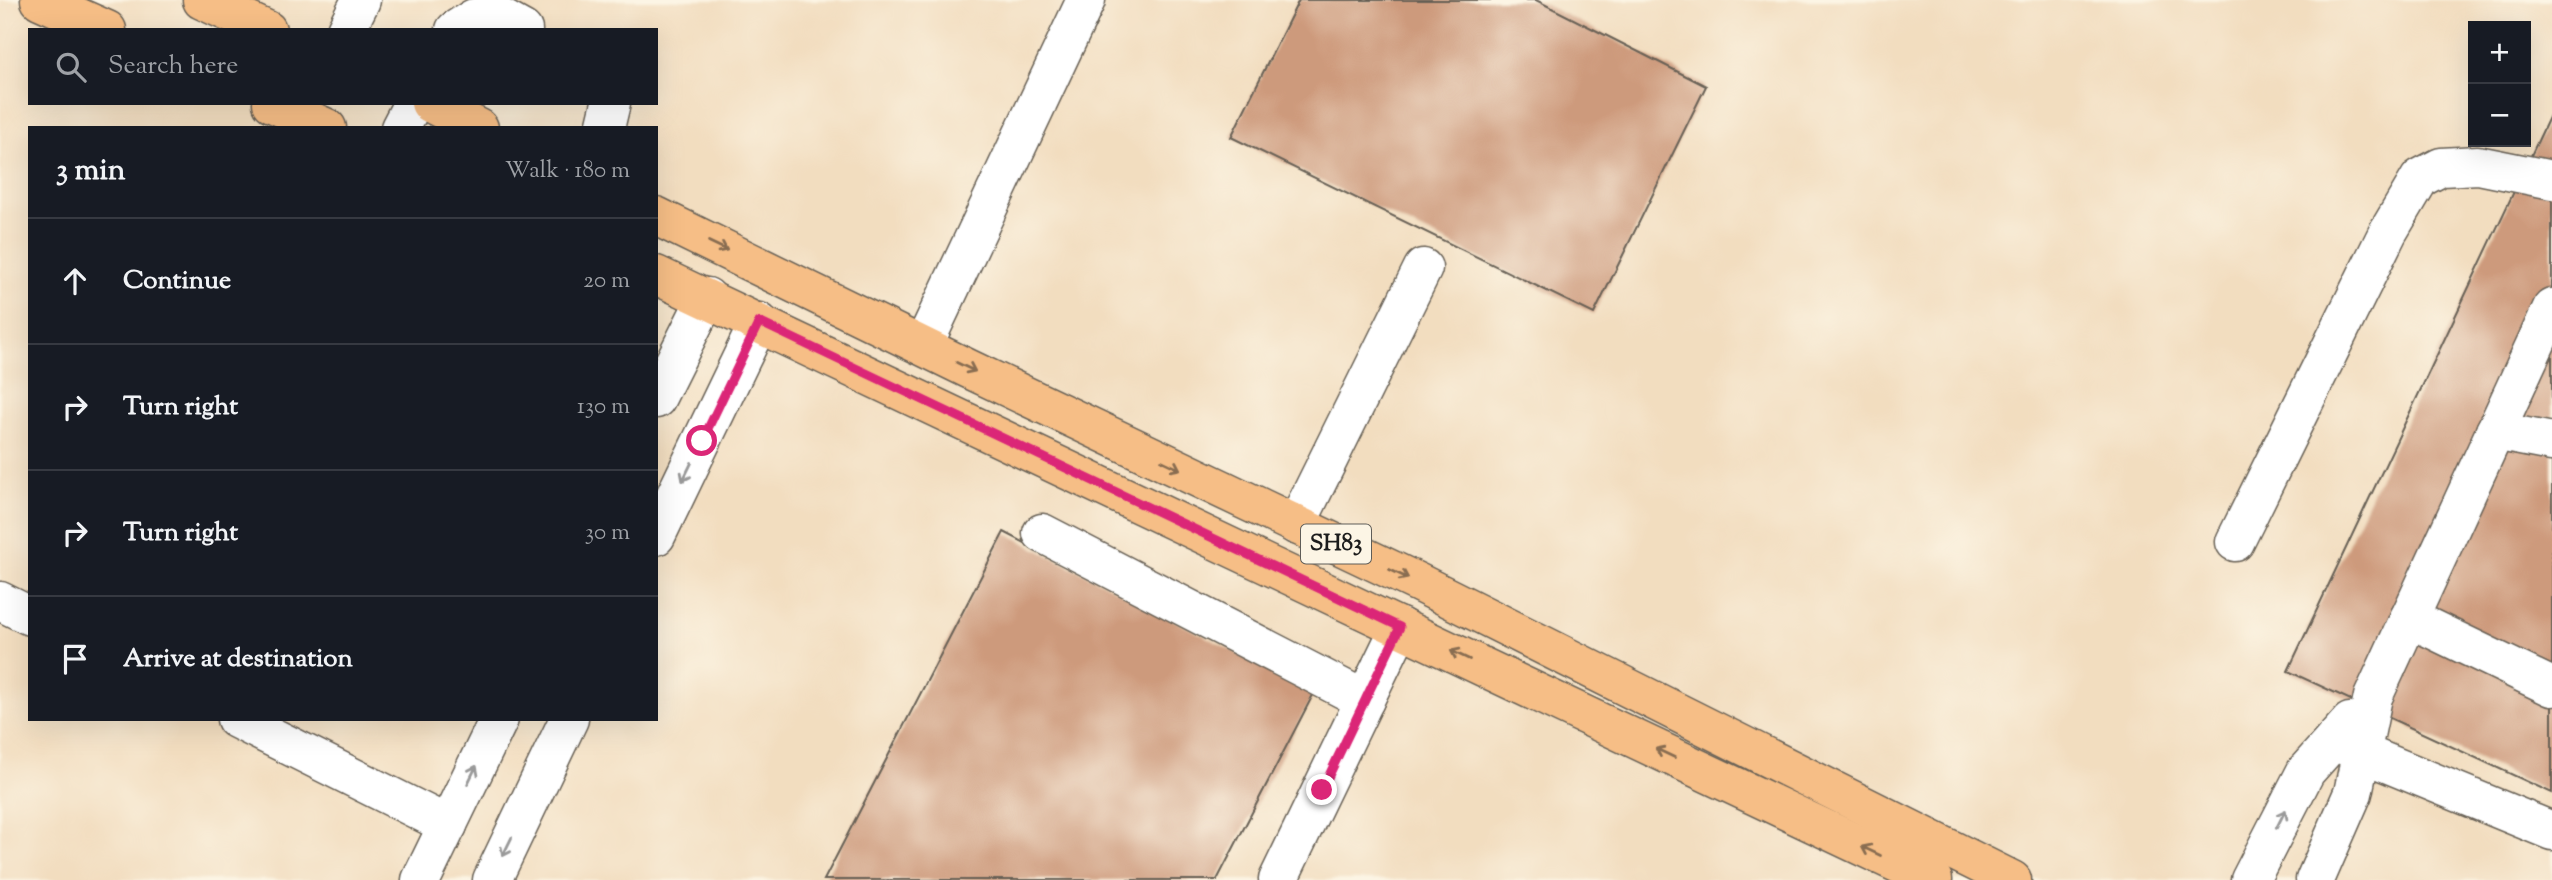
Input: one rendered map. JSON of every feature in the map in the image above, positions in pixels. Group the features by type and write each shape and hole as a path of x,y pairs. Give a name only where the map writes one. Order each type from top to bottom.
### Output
{"main road":[{"path":"40,0 103,28"},
{"path":"202,0 263,28"},
{"path":"276,105 323,126"},
{"path":"434,105 475,126"},
{"name":"SH83","path":"658,217 1431,589 2012,880"},
{"name":"SH83","path":"658,276 1933,880"}],"street":[{"path":"347,28 361,0"},
{"path":"923,346 1086,0"},
{"path":"458,28 474,18 496,15 519,28"},
{"path":"401,126 412,105"},
{"path":"605,126 611,105"},
{"path":"2235,542 2388,232 2420,178 2441,167 2478,165 2552,180"},
{"path":"1296,525 1423,268"},
{"path":"658,396 707,297"},
{"path":"2315,880 2353,793 2348,747 2552,308"},
{"path":"658,532 759,322"},
{"path":"2495,431 2552,442"},
{"path":"1042,533 1365,700"},
{"path":"0,601 28,615"},
{"path":"2409,618 2552,687"},
{"path":"1278,880 1400,627"},
{"path":"240,721 448,825"},
{"path":"421,880 498,721"},
{"path":"492,880 568,721"},
{"path":"2348,747 2552,831"},
{"path":"2250,880 2306,771 2348,747"}],"building":[{"path":"1299,0 1536,0 1706,86 1594,314 1231,137"},
{"path":"2552,111 2552,793 2288,671"},
{"path":"1004,532 1314,693 1217,880 824,880"}],"route":[{"path":"702,441 759,322 1400,627 1322,790"}]}
